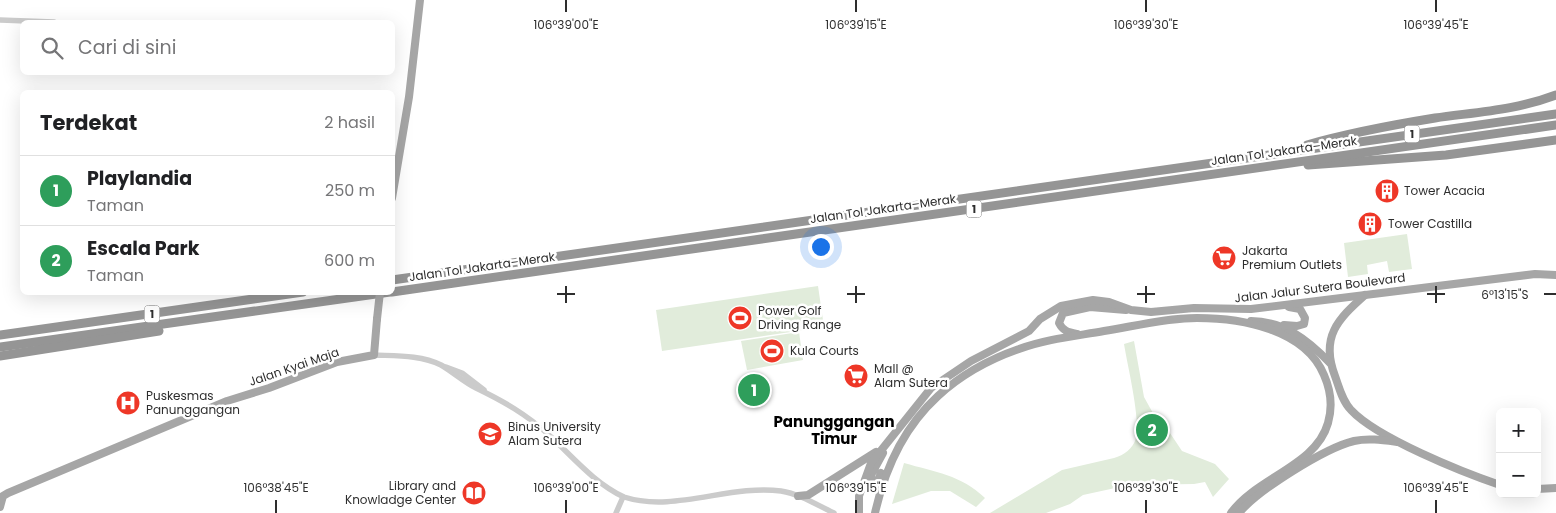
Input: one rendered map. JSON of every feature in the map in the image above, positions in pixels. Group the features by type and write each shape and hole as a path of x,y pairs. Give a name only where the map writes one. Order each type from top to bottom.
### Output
{"highway":[{"path":"1520,106 1556,89"},
{"path":"1268,155 1323,140 1396,125 1520,106 1556,95"},
{"name":"Jalan Tol Jakarta–Merak","path":"395,280 1556,114"},
{"name":"Jalan Tol Jakarta–Merak","path":"395,291 1556,125"},
{"path":"1278,165 1321,165 1446,155 1532,143 1556,142"},
{"name":"1","path":"0,335 282,295"},
{"name":"Jalan Tol Jakarta–Merak","path":"0,347 370,295"},
{"path":"0,356 172,328 218,317"}],"main road":[{"path":"395,180 409,97 420,0"},
{"name":"Jalan Jalur Sutera Boulevard","path":"859,513 859,496 871,463 918,402 947,375 1029,330 1040,319 1061,306 1093,300 1109,302 1131,310 1152,312 1194,308 1251,310 1535,274 1556,275"},
{"path":"374,355 380,295"},
{"path":"1365,295 1347,311 1334,329 1329,348 1330,363 1343,398 1352,411 1373,427 1401,442 1496,483"},
{"path":"1232,320 1297,326 1304,324 1305,318 1300,309 1286,306 1275,307"},
{"path":"1083,334 1066,332 1061,328 1059,323 1063,313 1090,308 1131,310"},
{"name":"Jalan Jalur Sutera Boulevard","path":"875,512 884,476 897,448 928,407 966,375 1019,349 1083,334 1186,318 1232,320 1274,332 1306,349 1322,368 1329,387 1331,411 1325,432 1315,447 1302,458 1257,487 1241,500 1231,513"},
{"path":"1265,322 1301,336 1330,363"},
{"name":"Jalan Kyai Maja","path":"0,507 3,496 8,493 195,413 337,362 374,355"},
{"path":"1239,513 1266,490 1338,446 1365,440 1401,442"},
{"path":"887,442 871,475 872,484 877,482 883,468 897,448"},
{"path":"798,496 808,495 868,458 887,442"},
{"path":"1541,489 1556,488"}],"street":[{"path":"0,20 20,21"},
{"name":"Jalan Kyai Maja","path":"374,355 409,357 442,366 476,388 484,390 523,412 565,450 582,469 623,497"},
{"path":"616,513 623,497 635,502 678,504 752,491 781,491 798,496 834,513"}],"green space":[{"path":"1407,234 1412,269 1389,272 1387,261 1367,265 1368,274 1348,277 1344,243"},
{"name":"Power Golf Driving Range","path":"818,286 824,327 662,351 656,310"},
{"name":"Kula Courts","path":"799,332 803,360 747,370 741,341"},
{"path":"1134,341 1144,397 1154,415 1164,424 1182,451 1215,464 1229,479 1213,497 1205,482 1194,484 1129,485 1083,495 1070,504 1046,513 990,513 1062,470 1114,458 1125,453 1130,448 1136,438 1137,419 1124,344"},
{"path":"904,463 957,479 976,490 985,498 976,507 950,491 931,491 892,504"}],"place":[{"name":"Tower Acacia","path":"1387,191"},
{"name":"Tower Castilla","path":"1370,224"},
{"name":"Jakarta Premium Outlets","path":"1224,258"},
{"name":"Power Golf Driving Range","path":"740,318"},
{"name":"Kula Courts","path":"772,351"},
{"name":"Mall @ Alam Sutera","path":"856,376"},
{"name":"Playlandia","path":"754,390"},
{"name":"Puskesmas Panunggangan","path":"128,403"},
{"name":"Escala Park","path":"1152,430"},
{"name":"Binus University Alam Sutera","path":"490,434"},
{"name":"Library and Knowladge Center","path":"474,493"}],"district":[{"name":"Panunggangan Timur","path":"834,430"}]}
